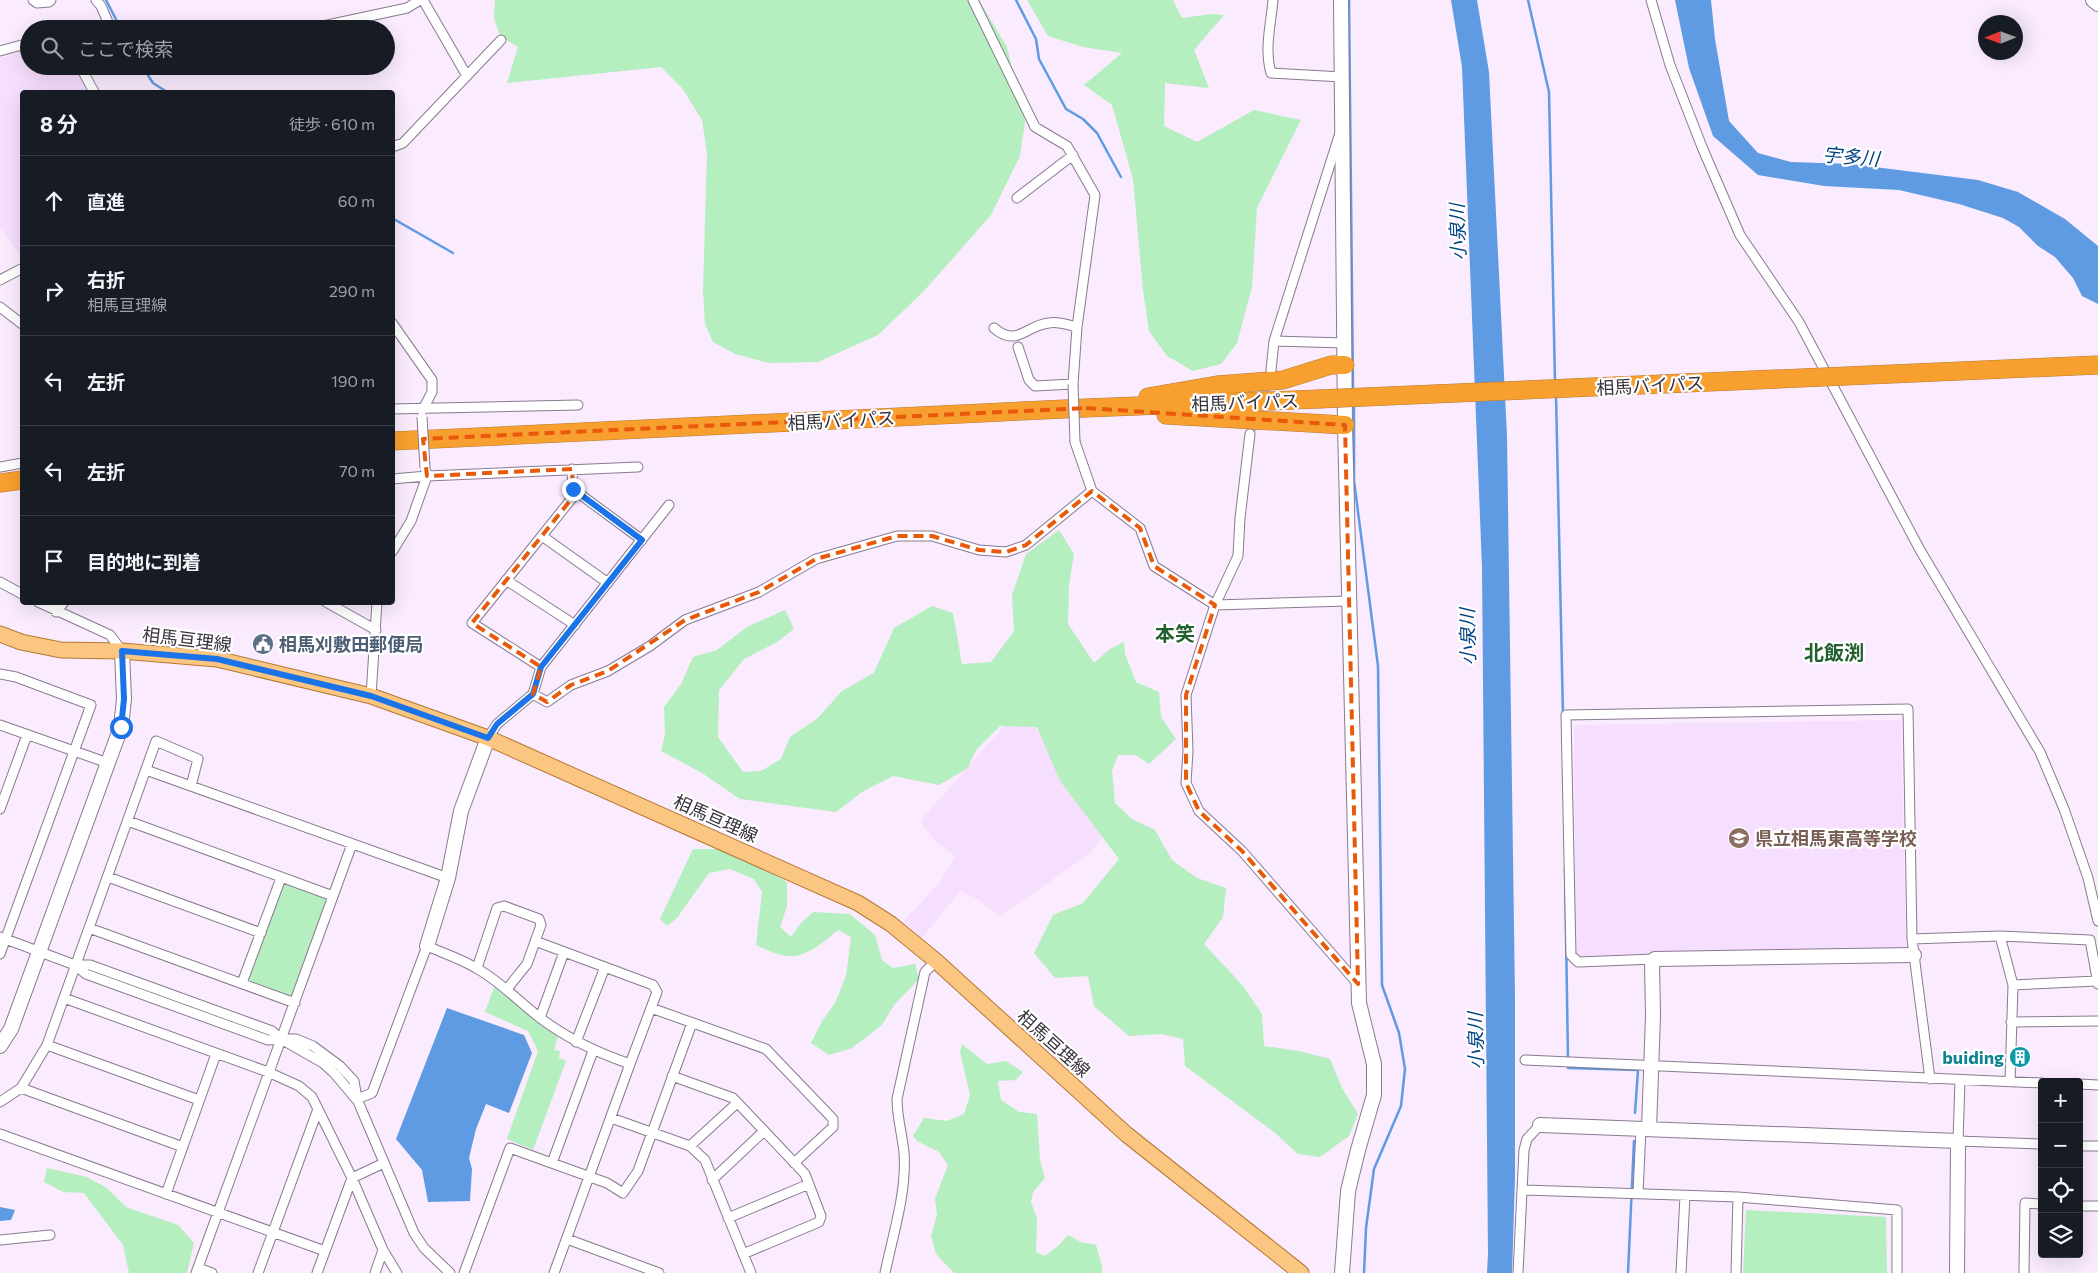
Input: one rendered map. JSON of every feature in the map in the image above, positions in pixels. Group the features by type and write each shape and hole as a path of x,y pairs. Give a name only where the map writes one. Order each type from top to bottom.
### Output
{"highway":[{"path":"1086,408 1217,385 1283,380 1331,365 1345,365"},
{"name":"相馬バイパス","path":"395,441 1086,408 1320,400 2098,365"},
{"path":"1086,408 1198,417 1345,425"},
{"path":"0,484 20,480"}],"main road":[{"name":"相馬亘理線","path":"0,634 21,642 61,650 122,651 217,659 371,696 488,738 858,903 891,924 936,961 1126,1134 1301,1273"}],"street":[{"path":"33,0 37,3 49,2 51,0"},
{"path":"96,0 101,6 106,20"},
{"path":"351,20 407,8 422,0 467,76"},
{"path":"973,0 1035,127 1068,146 1095,195 1077,327 1073,384 1075,442 1092,491 1140,528 1154,566 1214,605 1348,601"},
{"path":"1273,0 1268,42 1268,62 1271,73 1342,77"},
{"path":"1342,0 1345,425 1358,984 1359,1003 1374,1064 1374,1096 1348,1191 1342,1273"},
{"path":"1651,0 1670,65 1702,147 1740,234 1799,322 1920,550 2040,752 2067,818 2088,878 2098,921"},
{"path":"2093,0 2098,4"},
{"path":"395,146 403,143 501,40"},
{"path":"0,51 20,45"},
{"path":"85,75 93,90"},
{"path":"1271,370 1274,341 1342,126"},
{"path":"1017,198 1072,155"},
{"path":"0,280 20,270"},
{"path":"0,307 20,322"},
{"path":"994,328 1003,336 1013,337 1047,322 1077,327"},
{"path":"395,326 432,380 432,392 422,412 426,472 410,521 395,547"},
{"path":"1274,341 1345,342"},
{"path":"1018,347 1030,380 1035,386 1073,384"},
{"path":"395,409 422,412 578,405"},
{"path":"1250,434 1240,518 1238,556 1214,605 1186,695 1188,751 1186,783 1198,812 1242,851 1358,984"},
{"path":"0,467 20,463"},
{"path":"395,479 426,472 638,466"},
{"path":"572,469 573,489 642,540"},
{"path":"533,694 548,702 571,685 608,671 650,646 685,620 759,592 816,560 897,536 932,536 979,550 1006,552 1026,545 1092,491"},
{"path":"541,667 472,623 578,492"},
{"path":"357,1099 372,1093 427,946 448,878 461,811 488,738 497,724 533,694 541,667 669,505"},
{"path":"542,536 608,583"},
{"path":"506,580 575,625"},
{"path":"0,582 20,593"},
{"path":"0,1046 11,1029 40,951 121,727 123,714 122,651 110,635 43,605"},
{"path":"56,612 62,605"},
{"path":"331,605 376,630"},
{"path":"371,696 377,605"},
{"path":"0,674 16,677 91,705 3,938 0,954"},
{"path":"1914,955 1578,962 1571,955 1566,715 1908,709 1912,939 1930,1078"},
{"path":"0,725 108,763"},
{"path":"0,809 27,735"},
{"path":"0,1102 21,1088 47,1045 156,741 198,759 191,786"},
{"path":"146,770 448,878"},
{"path":"128,821 333,896"},
{"path":"212,1273 197,1270 352,844"},
{"path":"108,877 261,932"},
{"path":"242,983 281,878"},
{"path":"476,968 497,908 504,906 539,920 541,925 527,964 507,988"},
{"path":"89,928 294,1003"},
{"path":"1912,939 2000,936 2090,940 2096,963 2098,983 2013,985"},
{"path":"2000,936 2013,985 2010,1082"},
{"path":"3,938 75,965 90,965 108,971 272,1031 281,1040 296,1039 313,1046 340,1066 354,1081 357,1099 419,1240 435,1261 450,1273"},
{"path":"535,941 653,985 657,992 554,1273"},
{"path":"427,946 476,968 507,988 540,1018 576,1042 593,1051 630,1064"},
{"path":"540,1018 564,952"},
{"path":"1634,1193 1645,1129 1651,1065 1652,962 1655,959"},
{"path":"885,1273 901,1192 904,1152 897,1115 897,1099 925,972 936,961"},
{"path":"576,1042 605,967"},
{"path":"64,998 268,1072 299,1086 312,1096 352,1178 383,1250 397,1273"},
{"path":"651,1008 766,1049 833,1119 833,1127 794,1163"},
{"path":"2011,1022 2098,1021"},
{"path":"464,1273 510,1148 607,1183 623,1193 638,1171 692,1023"},
{"path":"47,1045 200,1100"},
{"path":"552,1163 593,1051"},
{"path":"166,1194 216,1054"},
{"path":"1525,1060 2038,1083"},
{"path":"672,1076 733,1098 805,1174 822,1216 819,1222 743,1254"},
{"path":"1957,1273 1960,1080"},
{"path":"2083,1084 2098,1085"},
{"path":"21,1088 182,1147"},
{"path":"690,1146 737,1103"},
{"path":"258,1273 318,1109"},
{"path":"611,1118 690,1146 704,1160 751,1273"},
{"path":"1518,1273 1524,1150 1527,1139 1540,1125 2038,1144"},
{"path":"712,1180 764,1132"},
{"path":"0,1134 325,1251"},
{"path":"2083,1146 2098,1146"},
{"path":"317,1273 352,1178 384,1163"},
{"path":"728,1218 809,1184"},
{"path":"1522,1190 1738,1197 1897,1210 1897,1273"},
{"path":"1681,1273 1685,1196"},
{"path":"1736,1273 1738,1197"},
{"path":"2024,1273 2025,1203 2038,1204"},
{"path":"2083,1206 2098,1206"},
{"path":"0,1240 50,1235"},
{"path":"567,1239 658,1273"},
{"path":"375,1273 383,1250"}],"highlighted area":[{"path":"1086,408 1345,425 1358,984 1242,851 1199,811 1186,783 1186,695 1215,605 1154,566 1140,528 1092,491 1026,545 1006,552 979,550 932,536 897,536 816,559 759,592 685,620 608,671 571,685 547,702 533,694 541,667 472,623 577,492 573,489 572,469 427,476 423,439"}],"shaded area":[{"path":"20,52 20,75 81,75 89,90 20,90 20,253 0,228 0,58"},
{"path":"1022,706 1104,836 1088,855 1000,916 976,898 960,891 922,938 904,921 941,881 955,856 934,840 920,821"},
{"name":"県立相馬東高等学校","path":"1901,720 1906,952 1576,959 1574,725"}],"green space":[{"path":"495,0 979,0 1007,47 1025,122 1020,156 991,215 923,292 878,335 818,362 769,363 735,354 713,342 705,324 703,291 707,153 702,120 682,88 661,67 507,83 518,47 500,36 494,18"},
{"path":"1027,0 1173,0 1182,18 1212,14 1224,15 1194,50 1209,88 1165,83 1164,126 1197,142 1254,110 1301,120 1257,208 1252,287 1237,343 1221,364 1193,371 1167,356 1149,331 1143,290 1133,179 1112,105 1084,85 1122,53 1083,47 1048,36"},
{"path":"1059,530 1074,554 1069,585 1068,624 1094,663 1110,649 1124,642 1125,654 1136,682 1159,692 1161,717 1176,739 1149,764 1135,755 1118,755 1112,771 1115,803 1132,819 1155,830 1172,860 1197,878 1226,888 1223,917 1204,944 1243,986 1262,1014 1264,1046 1299,1051 1330,1059 1342,1088 1358,1114 1349,1136 1320,1157 1298,1154 1274,1132 1185,1066 1183,1039 1162,1034 1129,1036 1094,1006 1088,976 1055,978 1034,953 1053,915 1083,903 1119,859 1060,781 1037,727 1000,726 976,750 968,768 939,785 893,776 862,792 836,812 740,799 702,773 661,751 665,734 664,707 681,684 693,657 717,650 747,627 785,610 794,629 777,642 744,659 719,690 718,737 743,772 761,771 781,759 790,737 818,718 842,691 874,673 894,628 932,606 953,613 962,664 991,662 1014,631 1012,595 1026,554"},
{"path":"693,849 721,849 751,862 787,882 787,906 780,927 791,937 801,923 813,912 850,914 875,935 882,960 893,968 915,964 919,979 894,1005 882,1025 852,1048 829,1055 811,1043 822,1021 835,1003 846,976 851,937 838,930 812,950 790,956 782,955 756,945 762,892 754,879 730,869 709,873 677,918 667,926 660,919"},
{"path":"285,883 324,898 326,901 292,996 250,982 249,979 282,886"},
{"path":"495,985 558,1036 554,1050 560,1051 559,1058 566,1061 533,1150 507,1139 538,1051 528,1031 485,1012"},
{"path":"962,1044 987,1064 1006,1061 1023,1072 1016,1080 998,1081 1001,1100 1019,1112 1037,1114 1040,1160 1045,1178 1033,1192 1031,1202 1037,1218 1036,1252 1045,1256 1068,1235 1081,1242 1096,1245 1102,1273 954,1273 936,1254 931,1236 937,1215 935,1199 948,1165 939,1152 917,1141 913,1136 924,1118 947,1121 964,1114 970,1095 960,1052"},
{"path":"47,1168 87,1177 107,1188 126,1207 178,1225 194,1243 187,1273 129,1273 123,1245 84,1193 63,1192 44,1182"},
{"path":"1746,1210 1886,1217 1887,1273 1743,1273"}],"water":[{"path":"1451,0 1477,0 1489,72 1507,436 1515,997 1515,1178 1512,1273 1487,1273 1482,567 1462,67"},
{"path":"1675,0 1711,0 1715,39 1729,121 1758,153 1791,162 1851,164 1978,180 2018,192 2065,219 2098,246 2098,304 2082,296 2073,278 2055,257 2038,246 2019,227 2003,218 1959,204 1899,190 1824,186 1758,175 1713,136 1689,68"},
{"path":"447,1008 524,1035 532,1053 509,1113 486,1104 476,1129 469,1158 472,1169 470,1201 428,1202 422,1170 396,1139"},
{"path":"0,1207 15,1210 11,1220 0,1221"}],"waterway":[{"path":"106,0 116,20"},
{"path":"1016,0 1036,39 1039,59 1066,109 1083,119 1097,133 1121,177"},
{"path":"1349,0 1353,390"},
{"path":"1528,0 1549,92 1555,382"},
{"path":"148,75 153,83 164,90"},
{"path":"395,220 453,253"},
{"path":"1556,395 1563,715"},
{"path":"1354,403 1354,481 1378,666 1382,985 1399,1033 1405,1069 1401,1106 1374,1169 1366,1228 1364,1273"},
{"path":"1565,868 1568,1060"},
{"path":"1568,1065 1568,1068 1638,1070 1635,1113"},
{"path":"1628,1273 1634,1141"}],"tunnel":[{"path":"1250,434 1268,380"}],"place":[{"name":"相馬刈敷田郵便局","path":"263,644"},
{"name":"県立相馬東高等学校","path":"1739,838"},
{"name":"buiding","path":"2020,1057"}],"district":[{"name":"本笑","path":"1175,633"},
{"name":"北飯渕","path":"1834,652"}],"route":[{"path":"121,727 124,699 122,651 217,659 371,696 488,738 497,724 533,694 541,667 642,540 573,489"}],"water label":[{"name":"宇多川","path":"1851,156"},
{"name":"小泉川","path":"1457,232"},
{"name":"小泉川","path":"1467,637"},
{"name":"小泉川","path":"1475,1041"}]}
